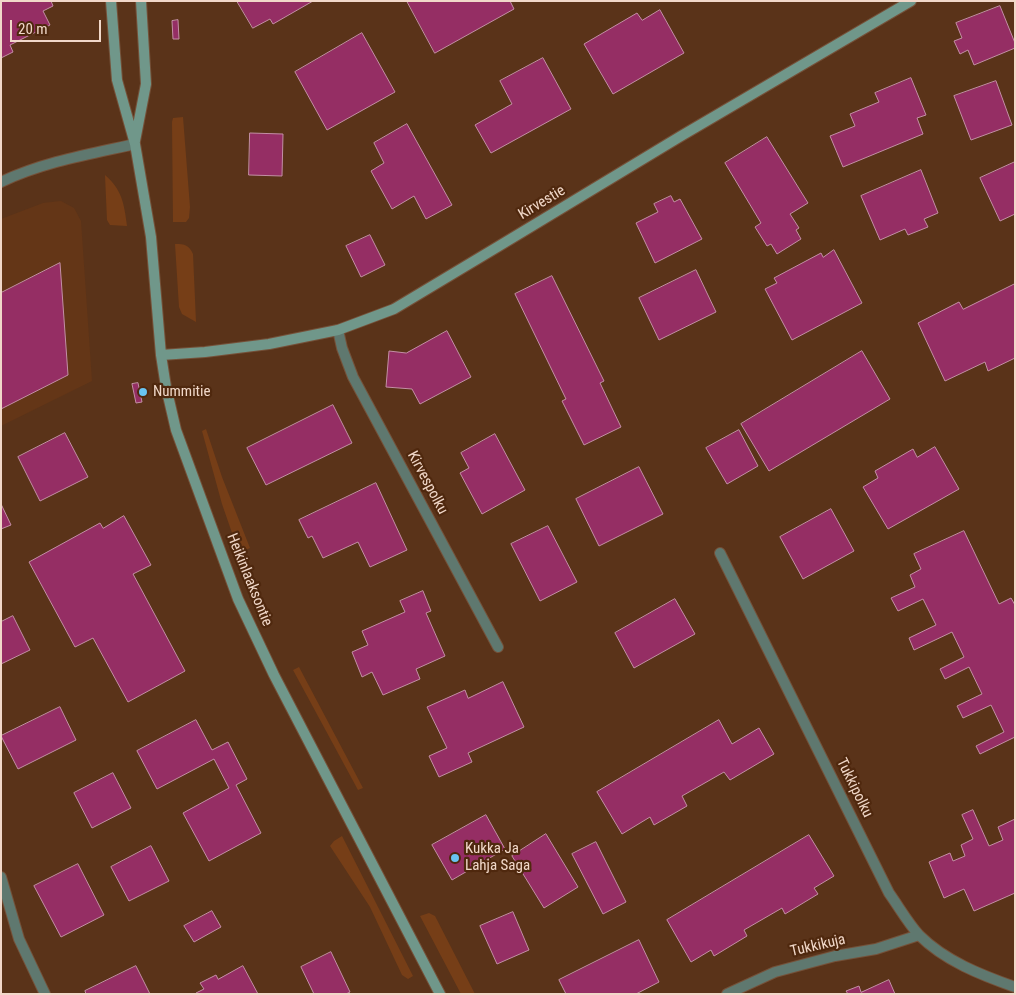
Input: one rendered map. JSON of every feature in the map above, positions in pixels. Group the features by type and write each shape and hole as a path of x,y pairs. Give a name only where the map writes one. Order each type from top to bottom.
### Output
{"main road":[{"name":"Heikinlaaksontie","path":"111,1 117,80 135,144 151,237 161,355 176,430 238,599 274,674 440,994"},
{"name":"Heikinlaaksontie","path":"135,144 146,84 141,1"},
{"name":"Kirvestie","path":"161,355 269,344 338,330 394,309 910,1"}],"street":[{"path":"1,182 44,165 135,144"},
{"name":"Kirvespolku","path":"338,330 342,348 353,377 498,647"},
{"name":"Tukkipolku","path":"720,553 889,893 919,934 946,956 978,974 1015,986"},
{"path":"1,877 19,939 45,994"},
{"name":"Tukkikuja","path":"727,994 775,972 835,956 876,949 919,934"}],"shaded area":[{"path":"183,117 190,207 189,218 186,222 173,222 172,122 173,118"},
{"path":"105,175 119,192 125,210 127,226 110,225 107,220"},
{"path":"61,201 74,208 81,221 92,381 1,426 1,219 43,203"},
{"path":"175,244 186,246 193,254 196,322 182,314 179,307"},
{"path":"206,429 222,477 250,548 239,553 222,504 202,431"},
{"path":"299,667 363,788 358,790 293,670"},
{"path":"342,836 413,976 408,979 402,975 370,907 330,846"},
{"path":"429,913 435,916 475,994 461,994 420,916"}],"building":[{"path":"1,1 51,1 53,6 43,11 50,25 10,45 13,52 1,58"},
{"path":"237,1 313,1 273,24 270,19 253,28"},
{"path":"407,1 510,1 514,9 435,53"},
{"path":"1000,6 1015,43 1015,48 974,65 968,50 960,54 954,41 962,38 956,23"},
{"path":"660,10 684,53 613,94 584,44 637,13 642,20"},
{"path":"178,20 179,39 173,39 172,21"},
{"path":"362,33 395,92 327,130 295,72"},
{"path":"543,58 571,109 491,153 475,125 512,104 500,81"},
{"path":"911,78 926,115 917,118 923,134 843,167 830,136 855,126 850,114 879,102 875,93"},
{"path":"996,81 1012,125 971,140 954,96"},
{"path":"407,124 452,205 426,219 414,196 392,209 371,171 384,163 374,143"},
{"path":"250,133 283,134 282,176 249,175"},
{"path":"767,137 808,203 790,214 799,228 796,230 801,239 777,254 771,244 767,246 755,227 761,223 725,163"},
{"path":"1015,162 1015,214 1000,221 980,178"},
{"path":"921,170 938,213 924,219 928,227 908,235 905,229 880,240 861,196"},
{"path":"671,196 674,202 680,199 702,239 655,263 636,223 658,212 654,204"},
{"path":"370,235 385,265 361,277 346,246"},
{"path":"834,250 862,303 792,340 765,289 777,283 774,278 821,253 823,257"},
{"path":"60,263 68,375 1,409 1,293"},
{"path":"696,270 716,312 659,340 639,298"},
{"path":"552,276 604,381 600,383 621,427 584,445 562,401 566,399 515,294"},
{"path":"1015,284 1015,358 988,371 985,362 945,381 918,323 959,302 963,309"},
{"path":"447,331 471,377 420,404 412,389 386,387 389,351 406,353"},
{"path":"862,351 890,399 769,471 741,424"},
{"path":"138,383 142,402 136,403 132,384"},
{"path":"333,405 352,443 266,485 247,448"},
{"path":"739,430 758,466 727,484 706,448"},
{"path":"65,433 88,477 40,501 18,457"},
{"path":"495,434 525,490 482,514 460,473 469,468 461,453"},
{"path":"935,447 959,489 888,529 863,487 878,478 875,471 913,449 917,457"},
{"path":"639,467 663,514 599,546 576,499"},
{"path":"376,483 407,550 370,567 358,542 323,558 312,536 308,538 299,520"},
{"path":"1,504 11,525 1,529"},
{"path":"831,509 854,551 803,579 780,537"},
{"path":"124,516 151,565 133,574 185,671 128,702 93,638 75,647 29,562 100,523 103,528"},
{"path":"548,526 577,582 540,601 511,544"},
{"path":"964,531 999,604 1011,598 1015,605 1015,737 980,754 976,746 1004,732 991,705 963,718 957,706 982,694 969,667 945,679 940,669 964,657 952,632 914,650 909,638 936,625 923,599 898,611 891,598 915,587 910,575 921,569 914,554"},
{"path":"423,591 431,611 426,613 445,656 416,669 420,679 383,695 372,672 362,677 352,652 368,645 362,631 405,612 400,601"},
{"path":"675,599 695,634 634,668 615,633"},
{"path":"13,616 30,650 1,664 1,622"},
{"path":"503,682 524,727 468,753 472,762 439,777 429,756 447,748 427,707 465,690 468,698"},
{"path":"60,707 76,740 18,769 1,736"},
{"path":"196,720 212,750 228,742 247,779 236,785 261,833 209,861 183,813 229,788 214,759 157,789 137,751"},
{"path":"719,720 732,744 759,728 774,754 730,780 724,772 682,796 687,806 654,825 650,817 622,834 597,792"},
{"path":"113,773 131,808 92,828 74,793"},
{"path":"973,810 989,846 1003,840 998,827 1015,819 1015,893 974,911 964,889 944,898 929,862 950,853 953,861 965,856 961,845 973,839 962,815"},
{"path":"486,815 505,849 452,880 432,845"},
{"path":"546,834 578,887 544,908 512,856"},
{"path":"809,835 834,876 814,888 818,894 785,914 782,908 744,930 747,936 714,956 711,950 691,962 667,920"},
{"path":"596,842 626,902 603,914 572,854"},
{"path":"151,846 169,881 129,901 111,867"},
{"path":"78,864 104,915 61,937 34,886"},
{"path":"212,911 221,927 194,942 184,926"},
{"path":"513,912 529,950 497,964 480,926"},
{"path":"639,940 659,982 636,994 566,994 559,980"},
{"path":"331,952 350,992 346,994 314,994 301,967"},
{"path":"136,966 150,994 86,994 85,991"},
{"path":"243,966 258,994 196,994 204,989 200,983 216,975 218,979"},
{"path":"889,980 895,994 848,994 846,991 859,986 861,992"}],"place":[{"name":"Nummitie","path":"143,392"},
{"name":"Kukka Ja Lahja Saga","path":"455,858"}]}
